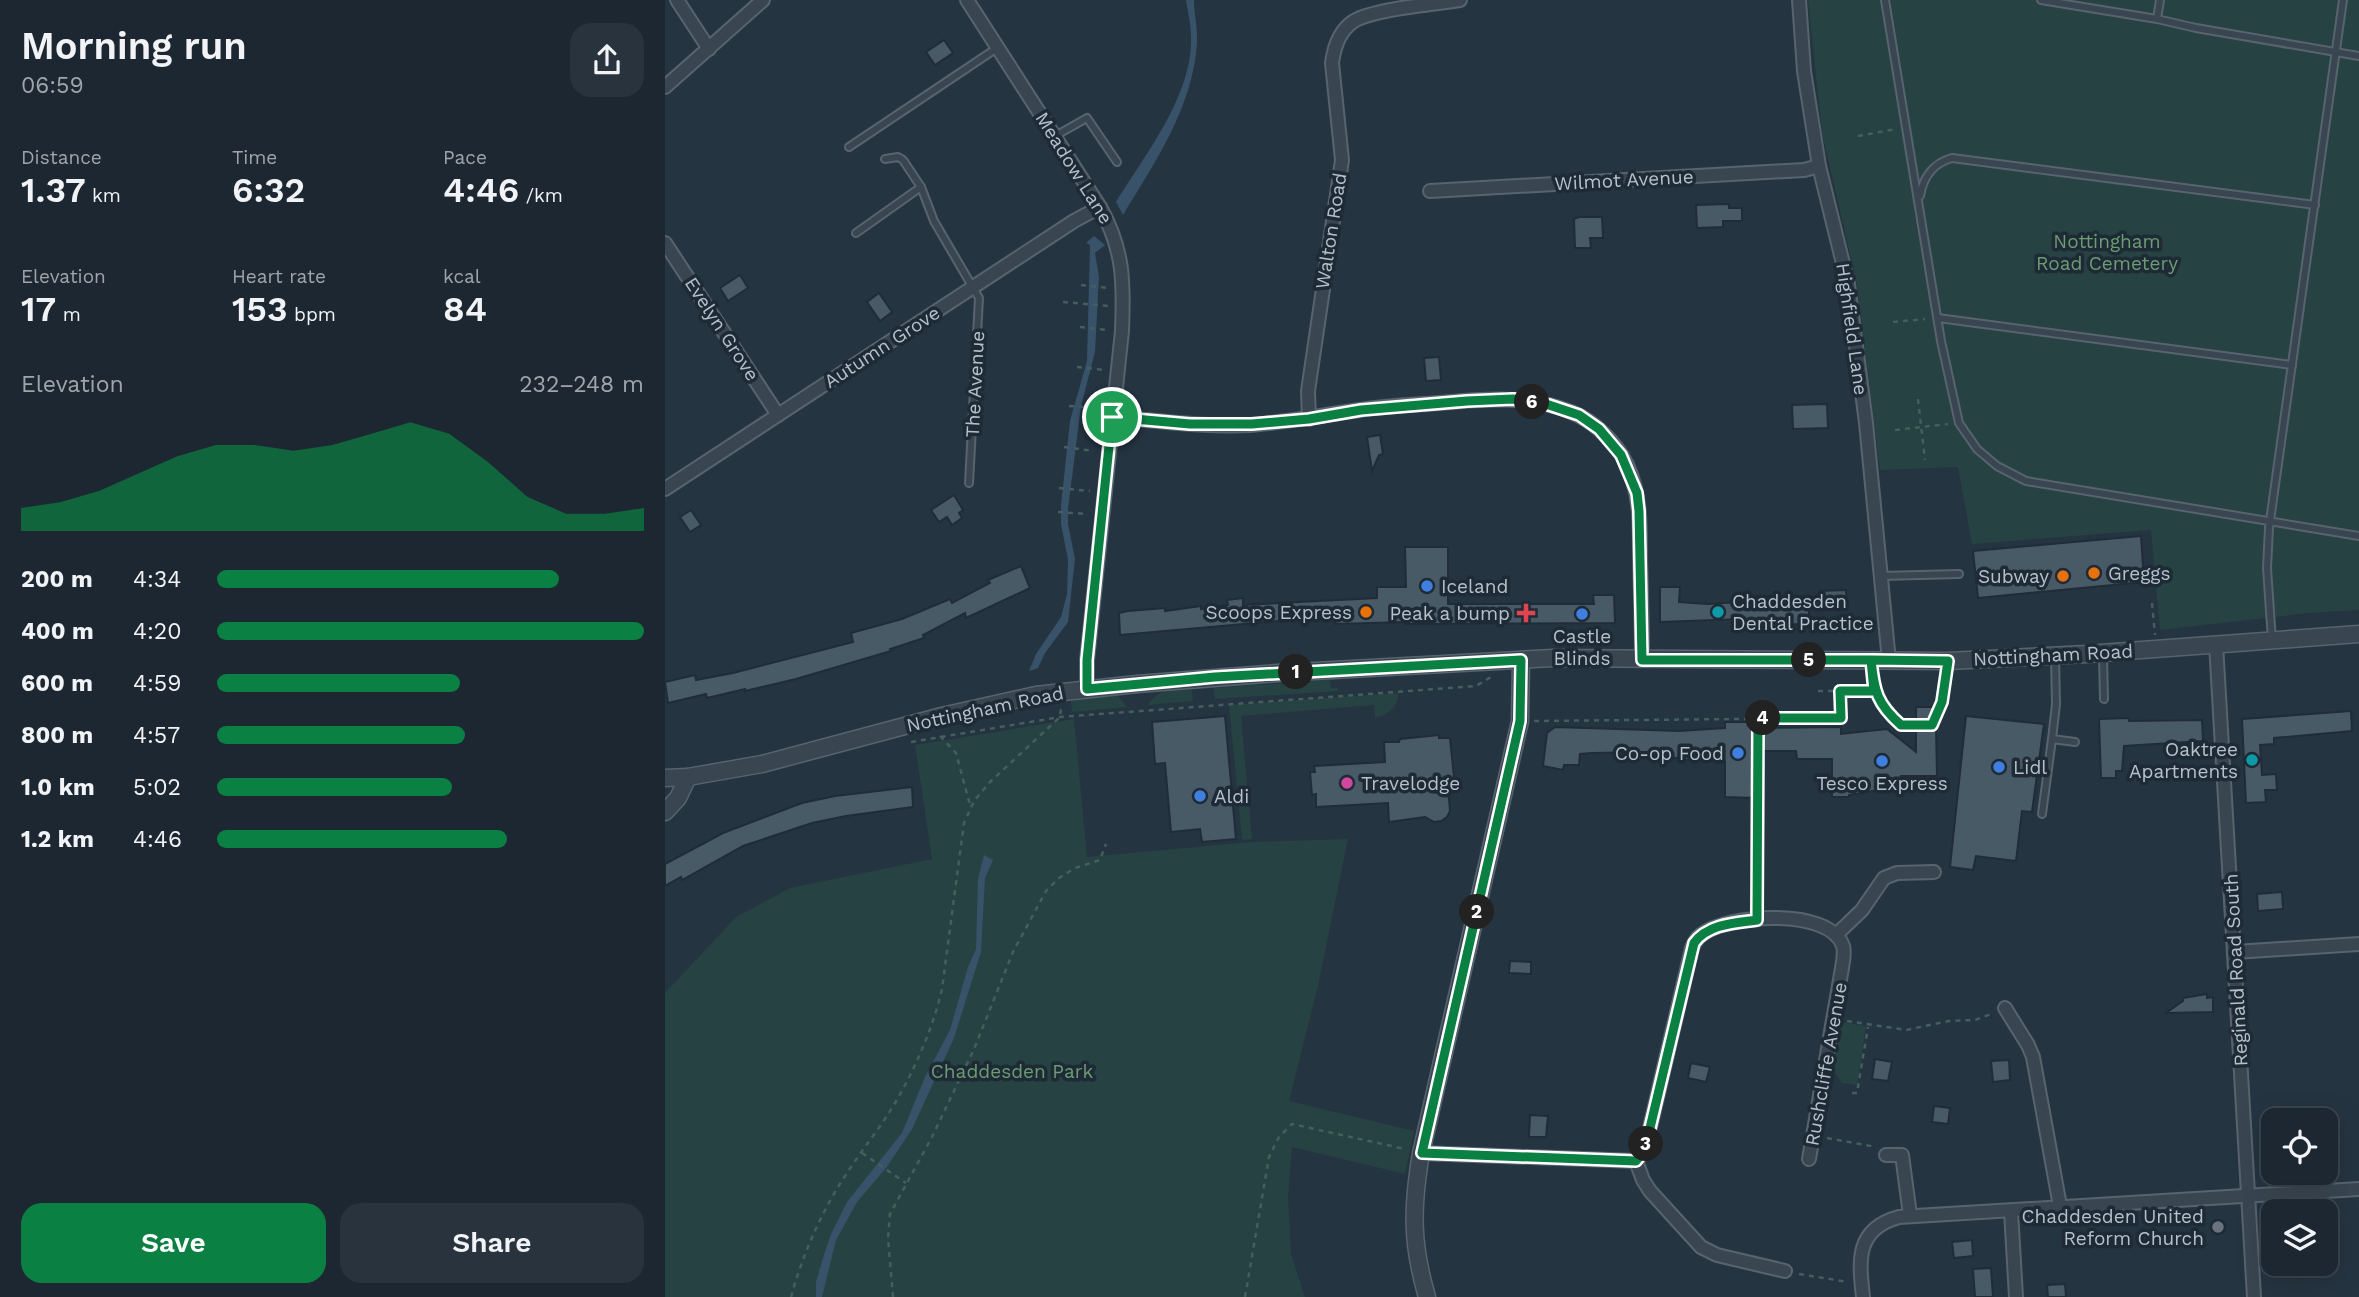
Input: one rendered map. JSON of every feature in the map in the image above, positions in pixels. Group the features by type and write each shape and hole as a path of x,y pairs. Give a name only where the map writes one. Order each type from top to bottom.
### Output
{"street":[{"path":"677,0 709,49"},
{"path":"665,87 763,0"},
{"name":"Meadow Lane","path":"967,0 1100,207 1119,250 1123,290 1122,331 1087,660 1087,689"},
{"name":"Walton Road","path":"1309,419 1308,391 1342,160 1332,63 1336,44 1349,25 1361,18 1461,0"},
{"name":"Highfield Lane","path":"1799,0 1804,71 1818,166 1849,284 1889,660"},
{"name":"Wilmot Avenue","path":"1430,191 1804,170 1818,166"},
{"name":"Autumn Grove","path":"665,489 1074,221 1100,207"},
{"name":"Evelyn Grove","path":"665,243 778,415"},
{"path":"1112,417 1235,425 1467,401 1513,399 1561,408 1593,424 1621,455 1637,493 1642,660"},
{"name":"Nottingham Road","path":"665,778 688,777 762,764 1036,695 1215,677 1521,660 1948,661 2103,653 2359,634"},
{"name":"Reginald Road South","path":"2216,644 2254,1297"},
{"path":"1427,1297 1417,1262 1413,1225 1414,1194 1520,721 1521,660"},
{"path":"665,812 678,799 688,777"},
{"path":"1636,1161 1645,1149 1694,943 1701,934 1718,926 1778,918 1805,920 1824,926 1836,935 1862,909 1884,878 1906,872 1934,872"},
{"name":"Rushcliffe Avenue","path":"1809,1159 1842,968 1844,950 1836,935"},
{"path":"2235,952 2359,944"},
{"path":"2005,1008 2033,1058 2060,1206"},
{"path":"1422,1153 1636,1161"},
{"path":"1886,1155 1902,1155 1910,1215"},
{"path":"1636,1161 1650,1191 1701,1247 1717,1255 1785,1271"},
{"path":"1863,1290 1860,1254 1872,1233 1893,1218 2359,1189"},
{"path":"2011,1211 2016,1297"}],"lane":[{"path":"1892,0 1886,4 1938,318 1959,423 1977,449 1997,466 2026,481 2359,536"},
{"path":"2041,0 2359,56"},
{"path":"2157,19 2159,0"},
{"path":"2272,640 2267,568 2270,520 2343,0"},
{"path":"849,147 997,48"},
{"path":"1055,136 1087,118 1117,162"},
{"path":"885,159 898,157 903,160 921,187 934,221 974,287"},
{"path":"1919,201 1924,180 1931,169 1939,162 1952,158 2315,205"},
{"path":"856,233 921,187"},
{"name":"The Avenue","path":"969,483 979,298 974,287"},
{"path":"1938,318 2292,365"},
{"path":"1881,576 1959,574"},
{"path":"2103,653 2104,699"},
{"path":"2042,814 2056,704 2055,655"},
{"path":"1871,660 1874,691 1886,712 1901,725 1932,725 1942,702 1948,661"},
{"path":"2052,739 2075,742"}],"path":[{"path":"1857,136 1906,127"},
{"path":"1081,285 1103,287"},
{"path":"1063,302 1104,306"},
{"path":"1893,322 1938,318"},
{"path":"1080,327 1103,329"},
{"path":"1077,368 1099,369"},
{"path":"1918,399 1925,460"},
{"path":"1069,406 1088,407"},
{"path":"1895,430 1959,423"},
{"path":"1063,447 1083,450"},
{"path":"1059,488 1077,490"},
{"path":"1058,512 1075,513"},
{"path":"2152,603 2157,648"},
{"path":"970,807 956,753 940,736 1060,717 1476,686 1521,660"},
{"path":"1818,691 1874,691"},
{"path":"1520,721 1841,718 1840,691"},
{"path":"791,1297 804,1256 829,1203 849,1169 896,1102 937,1011 964,822 970,807 989,783 1060,717"},
{"path":"1757,920 1758,718"},
{"path":"893,1297 888,1238 890,1214 932,1137 979,1038 1013,952 1046,891 1059,878 1100,860 1106,844"},
{"path":"1833,1019 1906,1030 1949,1021 1975,1020 2005,1008"},
{"path":"1852,1093 1857,1093 1868,1027"},
{"path":"1245,1297 1269,1157 1279,1138 1292,1124 1422,1153"},
{"path":"1814,1135 1880,1147 1886,1155"},
{"path":"862,1153 906,1183"},
{"path":"1785,1271 1863,1290"}],"green space":[{"name":"Nottingham Road Cemetery","path":"1808,0 2359,0 2359,610 2160,630 2151,530 1972,544 1958,467 1880,470 1857,284 1822,133"},
{"path":"1330,680 1331,688 1337,688 1338,691 1215,699 1214,688"},
{"path":"1192,690 1193,701 1148,705 1161,693"},
{"path":"1398,693 1392,710 1375,718 1374,705 1241,716 1252,839 1242,840 1229,705"},
{"path":"1117,695 1127,707 1072,712 1071,701"},
{"name":"Chaddesden Park","path":"1074,719 1087,857 1250,842 1348,839 1318,986 1289,1101 1414,1131 1405,1174 1292,1147 1288,1197 1291,1254 1305,1297 665,1297 665,993 736,917 790,888 932,859 915,745"},
{"path":"1842,1022 1866,1026 1857,1085 1842,1083 1833,1069"}],"water":[{"path":"1186,0 1194,0 1197,38 1188,89 1170,133 1123,215 1116,202 1165,124 1184,81 1190,59 1191,37"},
{"path":"1094,236 1105,245 1095,253 1099,277 1095,352 1081,406 1068,509 1075,559 1068,622 1045,653 1038,668 1029,671 1036,654 1061,617 1067,594 1068,560 1061,524 1061,505 1070,421 1087,361 1090,245 1086,243"},
{"path":"984,855 993,860 985,878 981,952 954,1038 912,1129 886,1168 857,1202 836,1240 822,1297 816,1297 816,1282 823,1258 831,1234 847,1202 902,1133 925,1077 950,1030 968,967 976,949 978,879"}],"building":[{"path":"944,40 953,53 935,65 926,52"},
{"path":"1729,204 1729,208 1742,208 1742,221 1723,221 1723,227 1697,228 1696,205"},
{"path":"1602,217 1603,238 1590,238 1591,248 1575,248 1574,219"},
{"path":"740,275 748,288 728,301 720,288"},
{"path":"879,293 892,312 880,321 867,302"},
{"path":"1439,357 1441,380 1426,381 1424,358"},
{"path":"1827,404 1828,428 1793,429 1792,405"},
{"path":"1380,435 1383,454 1379,455 1372,471 1367,437"},
{"path":"954,495 963,510 959,513 962,518 952,525 947,517 939,522 931,510"},
{"path":"691,510 701,525 690,532 680,517"},
{"path":"2141,536 2144,582 1978,598 1973,551"},
{"path":"1405,547 1448,547 1448,604 1594,604 1593,595 1614,595 1615,623 1335,624 1334,618 1311,618 1120,635 1119,613 1128,611 1165,608 1165,611 1201,606 1201,609 1228,605 1227,600 1243,598 1243,605 1377,598 1377,587 1406,587"},
{"path":"1021,566 1030,588 966,618 965,613 923,635 924,638 890,649 891,651 745,691 707,698 706,694 668,703 665,682 695,675 696,680 733,673 853,642 851,633 902,619 950,599 952,603 990,583 988,580"},
{"path":"1660,587 1680,587 1679,602 1740,602 1740,596 1795,598 1795,605 1809,604 1809,624 1741,625 1741,619 1660,622"},
{"path":"1846,590 1847,608 1821,609 1820,591"},
{"path":"1916,707 1934,707 1928,719 1916,719"},
{"path":"2351,711 2352,731 2274,738 2274,744 2260,745 2262,775 2276,774 2277,790 2265,790 2266,802 2246,803 2242,719"},
{"name":"Aldi","path":"1225,716 1236,839 1202,842 1200,829 1171,832 1165,763 1155,764 1152,722"},
{"name":"Lidl","path":"1966,716 2044,724 2032,812 2022,811 2016,861 1976,856 1973,870 1950,867"},
{"path":"2129,718 2129,721 2202,720 2203,741 2124,746 2122,771 2116,771 2116,778 2101,778 2099,719"},
{"path":"1725,722 1754,722 1754,728 1841,727 1841,734 1887,729 1916,752 1916,731 1932,731 1936,728 1937,776 1901,776 1902,786 1849,797 1832,797 1832,759 1797,759 1796,751 1757,751 1757,798 1725,797 1725,762 1719,762 1720,759 1643,757 1643,752 1592,753 1580,754 1579,765 1564,765 1563,770 1543,766 1547,733 1555,727 1679,731 1725,728"},
{"path":"1439,735 1439,738 1450,738 1455,787 1448,788 1450,811 1441,821 1434,822 1425,817 1389,822 1388,803 1316,807 1316,794 1312,795 1310,772 1315,772 1314,766 1385,762 1384,742"},
{"path":"912,787 913,807 812,823 743,846 682,880 681,877 665,886 665,864 723,833 802,803 835,796"},
{"path":"2282,892 2283,909 2258,911 2257,894"},
{"path":"1510,961 1531,962 1531,974 1509,973"},
{"path":"2207,994 2207,998 2213,997 2213,1012 2166,1013 2183,1001 2183,998"},
{"path":"1875,1059 1892,1062 1888,1081 1872,1079"},
{"path":"2009,1060 2010,1080 1993,1082 1991,1061"},
{"path":"1691,1063 1710,1067 1706,1082 1688,1078"},
{"path":"1934,1106 1950,1108 1948,1124 1932,1122"},
{"path":"1530,1115 1548,1116 1546,1137 1529,1137"},
{"path":"1972,1240 1973,1256 1954,1258 1952,1242"},
{"path":"1991,1268 1993,1297 1975,1297 1973,1269"},
{"path":"2065,1284 2066,1297 2048,1297 2047,1285"}],"place":[{"name":"Greggs","path":"2094,573"},
{"name":"Subway","path":"2063,576"},
{"name":"Iceland","path":"1427,586"},
{"name":"Scoops Express","path":"1366,612"},
{"name":"Chaddesden Dental Practice","path":"1718,612"},
{"name":"Peak a bump","path":"1526,613"},
{"name":"Castle Blinds","path":"1582,614"},
{"name":"Co-op Food","path":"1738,753"},
{"name":"Oaktree Apartments","path":"2252,760"},
{"name":"Tesco Express","path":"1882,761"},
{"name":"Lidl","path":"1999,767"},
{"name":"Travelodge","path":"1347,783"},
{"name":"Aldi","path":"1200,796"},
{"name":"Chaddesden United Reform Church","path":"2218,1227"}],"route":[{"path":"1112,417 1087,660 1087,689 1215,677 1521,660 1520,721 1422,1153 1636,1161 1645,1149 1694,943 1701,934 1718,926 1757,920 1758,718 1841,718 1840,691 1874,691 1871,660 1948,661 1942,702 1932,725 1901,725 1886,712 1874,691 1871,660 1642,660 1639,511 1635,486 1621,455 1599,429 1579,415 1549,405 1513,399 1467,401 1235,425 1112,417"}]}
